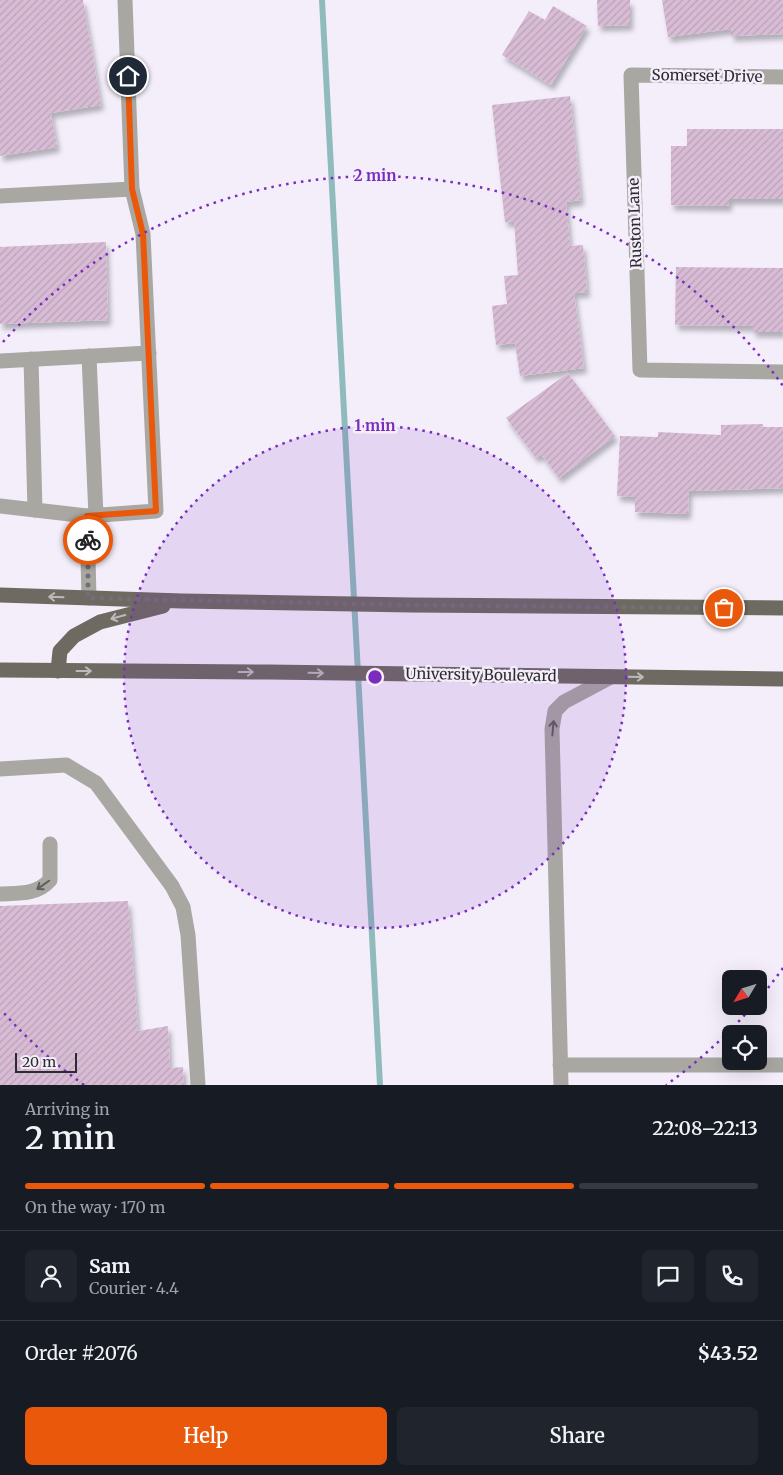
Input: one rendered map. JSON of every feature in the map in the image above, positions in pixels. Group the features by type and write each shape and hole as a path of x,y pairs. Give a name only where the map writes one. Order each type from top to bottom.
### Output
{"main road":[{"path":"0,596 411,605 783,608"},
{"path":"58,671 60,651 74,636 100,622 182,601"},
{"name":"University Boulevard","path":"0,670 783,680"}],"street":[{"path":"0,506 92,516 156,511 143,234 132,189 126,0"},
{"name":"Somerset Drive","path":"630,75 783,77"},
{"name":"Ruston Lane","path":"630,75 640,370 783,372"},
{"path":"0,196 132,189"},
{"path":"0,361 149,353"},
{"path":"88,598 92,516 89,356"},
{"path":"32,359 35,510"},
{"path":"561,1085 552,728 555,711 564,702 611,677"},
{"path":"0,769 66,765 96,783 172,886 183,906 188,935 198,1085"},
{"path":"0,894 27,893 44,887 50,880 50,844"},
{"path":"560,1065 783,1065"}],"building":[{"path":"0,0 83,0 101,105 51,113 57,147 0,156"},
{"path":"597,0 630,0 630,25 598,26"},
{"path":"662,0 783,0 783,34 731,36 731,29 668,37"},
{"path":"553,6 587,26 551,85 502,55 529,11 545,20"},
{"path":"570,96 581,200 566,202 570,246 583,245 587,292 574,293 584,368 520,376 515,343 496,345 492,306 507,304 504,276 518,275 514,221 505,222 492,105"},
{"path":"687,129 783,129 783,199 729,199 729,206 671,205 671,146 687,146"},
{"path":"106,242 108,320 0,324 0,247"},
{"path":"676,267 783,268 783,332 753,332 753,326 675,325"},
{"path":"568,373 615,436 559,478 541,454 536,458 506,418"},
{"path":"763,424 763,427 783,427 783,488 689,491 688,514 635,512 635,497 617,496 620,436 658,437 658,432 721,435 721,425"},
{"path":"128,901 138,1031 168,1026 170,1068 183,1067 184,1085 0,1085 0,906"}],"waterway":[{"path":"322,0 380,1085"}],"way so far":[{"path":"88,540 88,598 411,605 724,608"}],"route":[{"path":"88,540 87,516 156,511 143,234 132,189 128,76"}]}
